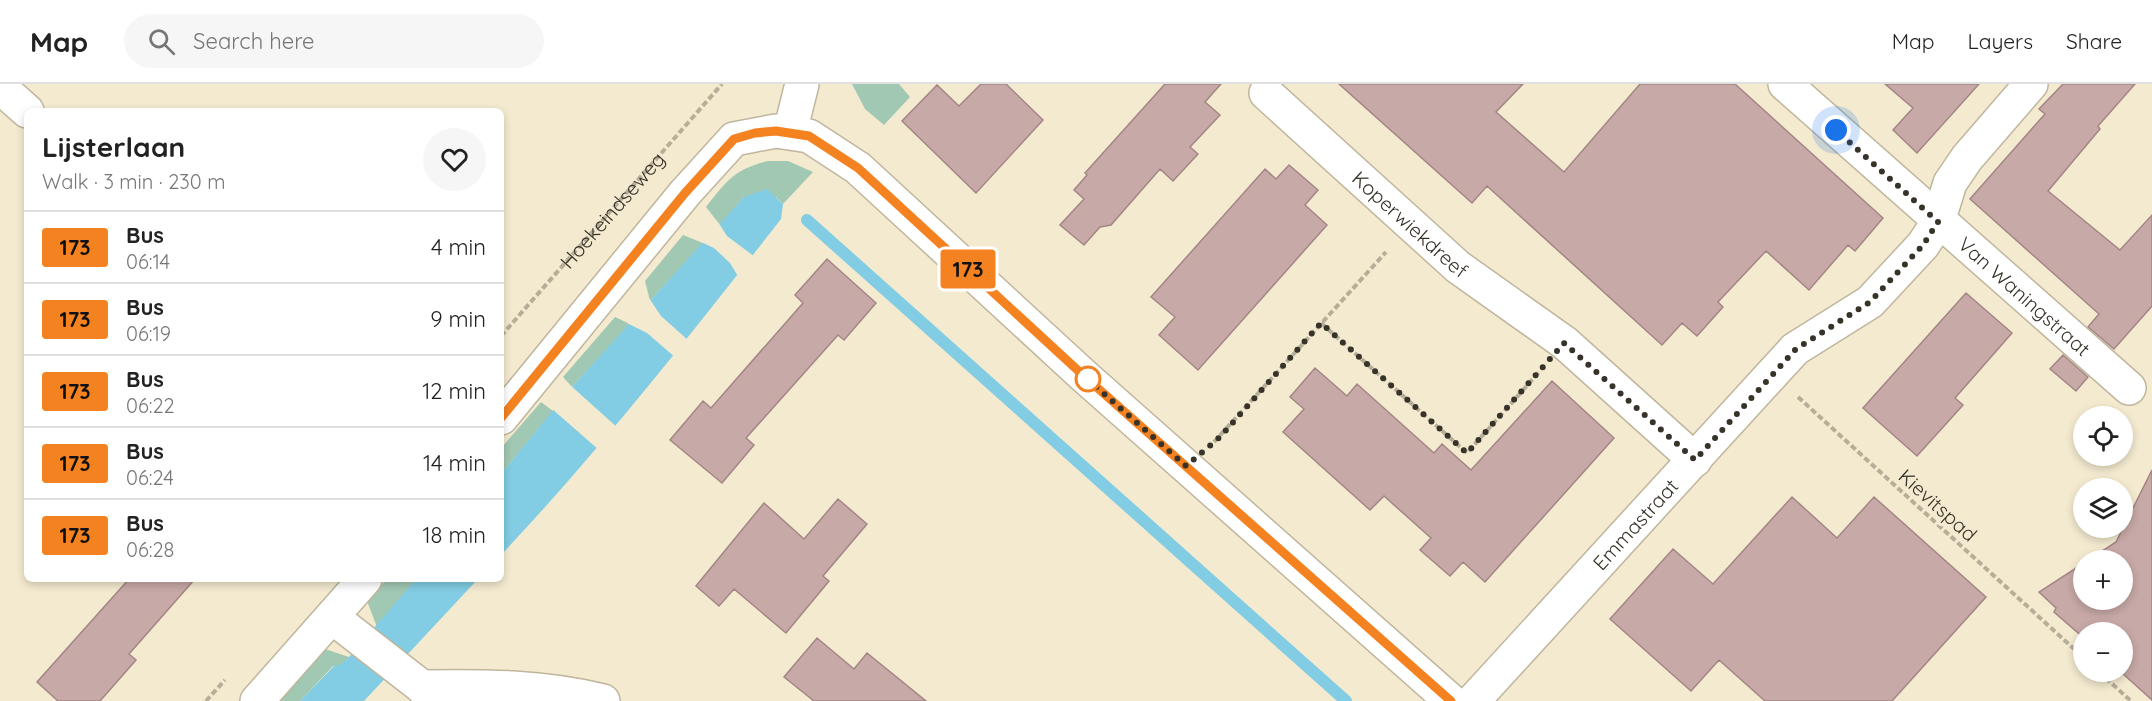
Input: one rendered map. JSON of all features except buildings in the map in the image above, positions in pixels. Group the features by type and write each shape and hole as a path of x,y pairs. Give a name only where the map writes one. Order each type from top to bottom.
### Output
{"street":[{"path":"790,132 802,84"},
{"name":"Van Waningstraat","path":"1785,84 1938,222 2129,388"},
{"name":"Emmastraat","path":"1473,701 1796,349 1870,302 1923,245 1938,222 1950,183 1961,166 2031,84"},
{"path":"0,87 24,108"},
{"name":"Koperwiekdreef","path":"1266,93 1458,267 1564,343 1695,460"},
{"path":"504,414 685,193 734,139 755,133 790,132 809,136 858,168 1186,466 1451,701"},
{"path":"257,701 343,626 364,582"},
{"path":"343,626 419,687 496,686 573,693 603,701"}],"path":[{"name":"Hoekeindseweg","path":"504,333 722,84"},
{"path":"1186,466 1220,437 1369,270"},
{"path":"1321,323 1467,453 1564,343"},
{"name":"Kievitspad","path":"1773,374 2073,648"},
{"path":"2110,682 2131,701"}],"green space":[{"path":"852,84 899,84 910,97 884,125 865,109"},
{"path":"768,161 788,161 813,172 783,204 776,197 744,197 720,225 706,207 732,177 747,168"},
{"path":"683,235 703,243 650,301 645,281"},
{"path":"615,317 630,324 572,387 563,377"},
{"path":"541,402 553,411 504,470 504,445"},
{"path":"384,582 414,582 377,627 367,601"},
{"path":"325,649 349,657 340,666 333,666 300,701 278,701"}],"water":[{"path":"767,189 783,204 781,219 610,432 504,552 504,470 572,387 744,197"},
{"path":"413,582 475,582 364,701 300,701 334,666 340,665"}],"pier":[{"path":"718,222 727,236 755,257 739,278 730,263 714,248 701,242"},
{"path":"649,298 661,316 689,341 676,358 647,333 627,323"},
{"path":"570,385 618,428 599,450 551,408"}],"waterway":[{"path":"807,220 1346,701"}],"bus line":[{"name":"173","path":"504,414 685,193 734,139 755,133 776,131 809,136 831,148 858,168 1084,376 1451,701"}],"route":[{"path":"1088,379 1084,376 1186,466 1220,437 1321,323 1467,453 1564,343 1695,460 1796,349 1870,302 1923,245 1938,222 1836,130"}]}
